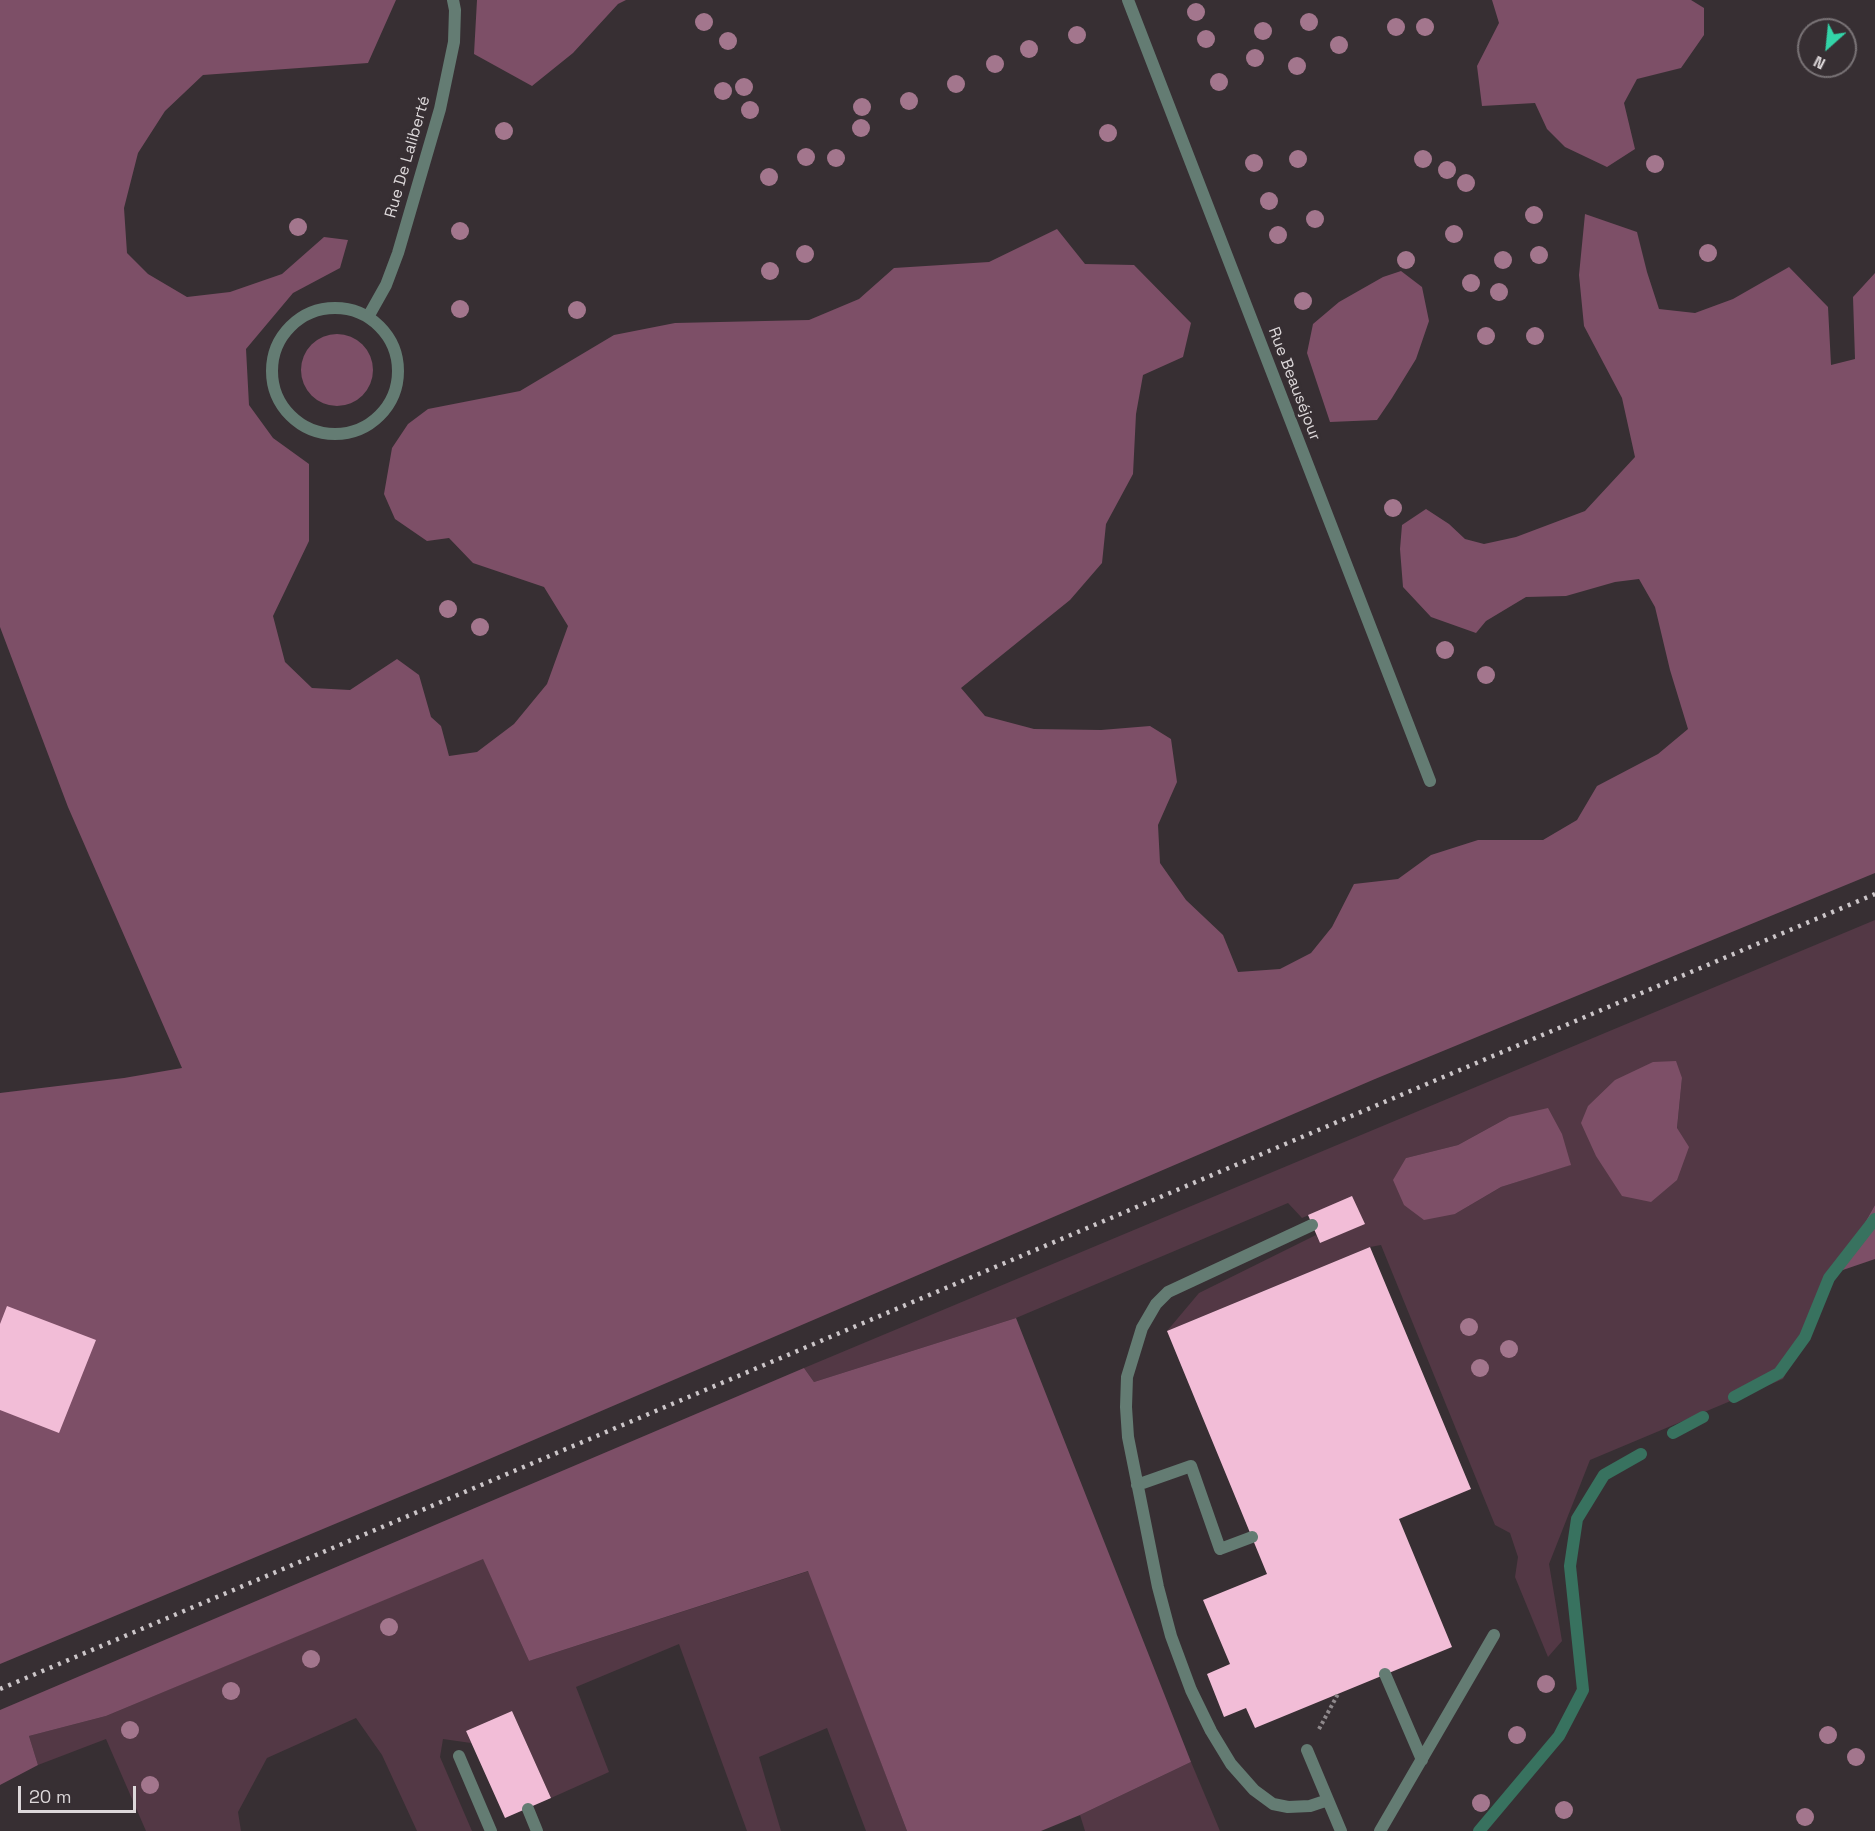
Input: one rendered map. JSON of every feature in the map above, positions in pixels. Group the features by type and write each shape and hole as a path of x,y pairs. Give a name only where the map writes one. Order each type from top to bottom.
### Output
{"street":[{"name":"Rue De Laliberté","path":"368,317 386,285 398,253 434,130 454,42 453,0"},
{"name":"Rue Beauséjour","path":"1128,0 1430,781"},
{"path":"327,308 349,309 368,317 384,330 394,348 399,368 396,388 388,407 373,422 355,431 334,434 315,431 296,421 282,405 273,385 272,364 283,335 289,327 307,314 327,308"},
{"path":"1312,1225 1168,1292 1156,1304 1142,1328 1127,1377 1128,1437 1158,1587 1171,1636 1191,1690 1231,1764 1254,1790 1273,1804 1288,1807 1310,1806 1328,1800"},
{"path":"1137,1485 1191,1466 1220,1549 1252,1537"},
{"path":"1380,1831 1494,1635"},
{"path":"1385,1674 1422,1760"},
{"path":"1307,1750 1341,1831"},
{"path":"459,1756 491,1831"},
{"path":"528,1809 537,1831"}],"path":[{"path":"1307,1750 1338,1694"}],"shaded area":[{"path":"0,0 396,0 368,63 203,75 165,111 138,153 124,208 127,253 148,274 187,297 230,292 282,274 324,237 348,240 340,268 293,293 246,349 249,405 273,438 309,464 309,541 273,616 285,662 312,688 350,690 397,659 419,675 431,717 441,726 449,756 477,752 514,724 547,684 568,626 544,587 473,563 449,538 427,541 395,519 384,494 392,448 408,424 428,409 520,391 614,335 675,323 809,320 859,299 894,268 989,262 1057,229 1085,264 1134,265 1191,323 1183,357 1143,375 1136,414 1133,474 1106,524 1102,563 1070,600 961,688 985,716 1034,729 1101,730 1150,726 1171,739 1177,782 1158,825 1160,863 1186,900 1223,935 1238,972 1280,969 1311,953 1332,927 1354,884 1398,879 1431,855 1478,840 1543,840 1577,820 1597,786 1658,754 1688,729 1670,670 1655,607 1639,579 1615,582 1566,596 1526,597 1486,621 1476,633 1431,617 1403,587 1400,549 1402,525 1426,509 1449,524 1465,539 1484,544 1516,537 1585,511 1635,457 1622,398 1584,326 1579,275 1585,214 1637,232 1659,309 1695,313 1733,299 1789,267 1828,307 1831,365 1855,359 1853,297 1875,273 1875,873 1375,1079 452,1475 0,1664 0,1093 124,1078 182,1068 68,807 0,627"},
{"path":"477,0 626,0 618,4 573,53 532,86 474,54"},
{"path":"1492,0 1691,0 1704,8 1704,35 1681,68 1637,79 1624,103 1635,149 1607,167 1565,147 1547,129 1535,103 1482,106 1477,66 1499,23"},
{"path":"1401,271 1422,287 1429,321 1416,359 1377,420 1330,422 1307,353 1313,324 1339,302 1383,277"},
{"path":"337,334 357,340 367,350 373,370 367,390 357,400 337,406 317,400 307,390 301,370 307,350 317,340"},
{"path":"1875,920 1875,1205 1837,1272 1783,1379 1590,1460 1549,1564 1562,1641 1548,1657 1515,1577 1518,1557 1510,1533 1495,1525 1381,1245 1370,1247 1167,1331 1199,1293 1316,1235 1320,1243 1364,1224 1352,1197 1302,1218 1288,1203 1016,1318 814,1382 804,1368","holes":["1682,1078 1677,1129 1596,1156","1509,1117 1570,1165 1501,1187 1455,1214 1406,1158 1458,1145"]},
{"path":"1676,1061 1682,1078 1677,1128 1689,1147 1677,1180 1651,1202 1622,1196 1596,1156 1581,1123 1588,1106 1615,1080 1653,1062"},
{"path":"1548,1108 1562,1134 1571,1165 1501,1187 1455,1214 1424,1220 1404,1205 1393,1180 1406,1158 1458,1145 1509,1117"},
{"path":"1875,1205 1875,1259 1837,1272"},
{"path":"1016,1318 1191,1762 1080,1815 1041,1831 907,1831 808,1571 529,1661 483,1559 106,1716 29,1736 38,1765 0,1785 0,1710 804,1368 814,1382"},
{"path":"483,1558 529,1661 809,1571 907,1831 866,1831 827,1728 759,1757 781,1831 747,1831 679,1644 576,1687 609,1772 551,1798 512,1711 466,1731 471,1743 443,1739 440,1757 472,1831 417,1831 382,1755 356,1718 267,1758 238,1812 241,1831 146,1831 106,1739 38,1765 29,1736 106,1716"},
{"path":"1191,1762 1220,1831 1085,1831 1080,1815"}],"building":[{"path":"1352,1196 1365,1224 1320,1243 1308,1215"},
{"path":"1370,1247 1471,1489 1399,1519 1452,1647 1255,1728 1246,1708 1224,1717 1207,1674 1230,1664 1203,1600 1267,1574 1167,1331"},
{"path":"7,1306 96,1340 59,1433 0,1410 0,1324"},
{"path":"512,1711 551,1798 505,1818 466,1731"}],"waterway":[{"path":"1734,1397 1779,1373 1805,1337 1829,1278 1875,1219"},
{"path":"1673,1433 1703,1417"},
{"path":"1479,1831 1559,1736 1583,1690 1570,1566 1577,1519 1604,1475 1641,1454"}],"railway":[{"path":"0,1689 1875,894"}]}
